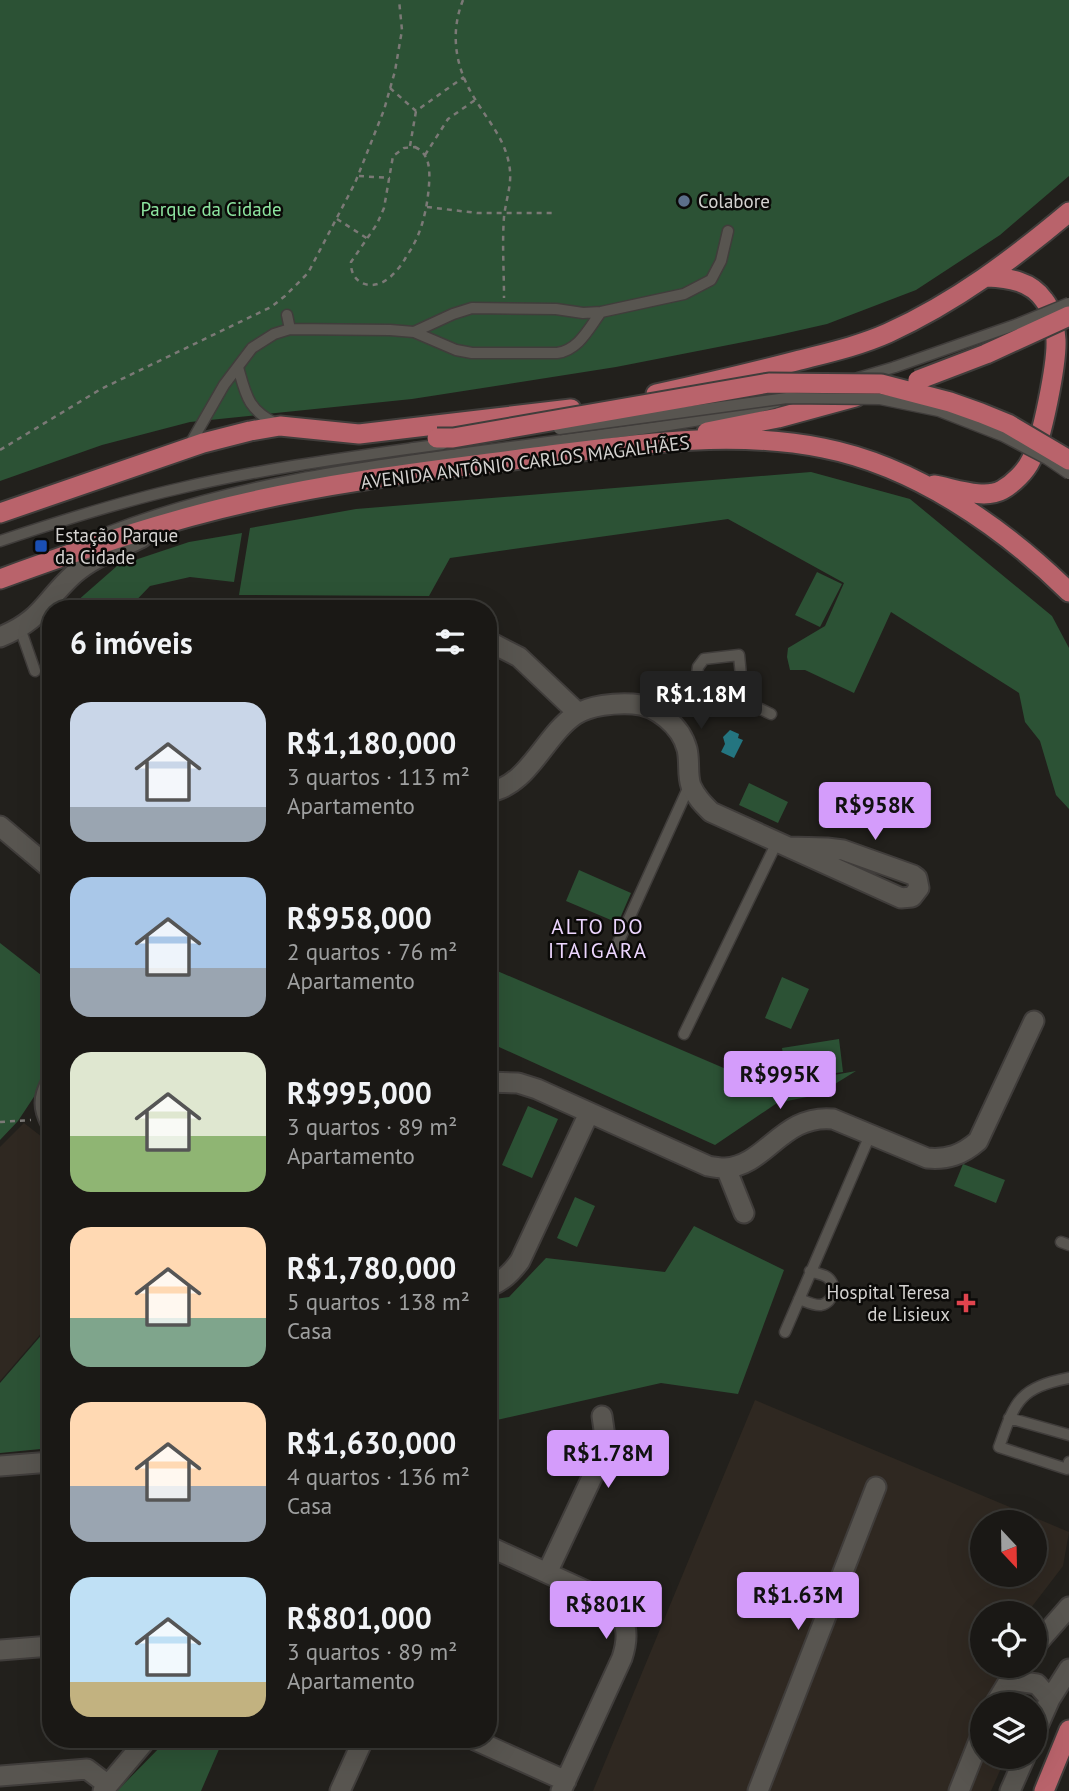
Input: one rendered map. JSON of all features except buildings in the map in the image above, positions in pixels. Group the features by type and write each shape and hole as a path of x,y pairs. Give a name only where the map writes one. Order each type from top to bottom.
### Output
{"main road":[{"path":"359,435 595,406 752,373 846,348 887,333 943,305 987,277 1069,212"},
{"path":"919,482 982,494 993,493 1002,490 1020,474 1033,457 1049,396 1056,343 1051,311 1044,298 1026,284 987,277"},
{"path":"647,443 778,418 918,380 986,354 1069,316"},
{"path":"0,513 188,448 250,431 280,426 359,435 453,438 769,383 871,384 925,395 1008,424 1069,460"},
{"name":"AVENIDA ANTÔNIO CARLOS MAGALHÃES","path":"0,579 98,543 260,499 363,480 647,443 729,440 782,442 824,448 870,461 919,482 988,523 1021,547 1069,592"},
{"path":"1044,1791 1063,1755 1069,1730"}],"street":[{"name":"AVENIDA ANTÔNIO CARLOS MAGALHÃES","path":"51,600 73,575 99,556 193,516"},
{"name":"AVENIDA ANTÔNIO CARLOS MAGALHÃES","path":"0,637 32,621 42,610"},
{"path":"497,646 519,657 578,713"},
{"path":"497,789 516,779 556,732 578,713 601,706 645,706 657,711 682,736 687,748 690,784 702,804 711,812 901,898 912,897 919,888 917,878 913,875 843,850 783,844"},
{"path":"0,826 42,861"},
{"path":"497,1082 518,1083 537,1089 708,1166 726,1168 752,1157 803,1121 819,1118 833,1119 927,1158 947,1158 968,1150 978,1141 1034,1021"},
{"path":"497,1282 506,1278 520,1261 589,1113"},
{"path":"726,1168 744,1213"},
{"path":"547,1573 603,1454 606,1444 602,1416"},
{"path":"0,1466 42,1463"},
{"path":"758,1791 876,1487"},
{"path":"490,1748 564,1786 627,1642 619,1612 608,1601 497,1550"},
{"path":"1047,1633 1069,1607"},
{"path":"0,1650 42,1647"},
{"path":"1047,1706 1069,1669"},
{"path":"1004,1692 1015,1678"},
{"path":"1027,1678 1037,1684 1050,1699"},
{"path":"0,1776 87,1769 105,1788 139,1748"},
{"path":"340,1791 359,1748"},
{"path":"959,1791 970,1763"},
{"path":"972,1791 980,1769"},
{"path":"1010,1791 1020,1769"}],"lane":[{"path":"414,332 463,310 504,308 601,312 684,294 711,280 721,261 728,231"},
{"path":"0,571 162,513 266,485 645,429 748,410 895,367 1069,303"},
{"path":"188,448 223,385 252,348 274,334 290,329 414,332 456,350 472,353 557,353 574,347 601,312"},
{"path":"287,315 290,329"},
{"path":"238,367 252,408 280,426"},
{"path":"0,541 75,516 183,487 318,462 787,398 880,399 939,411 1003,436 1069,474"},
{"path":"20,628 35,671"},
{"path":"695,691 700,662 708,657 739,655 742,687 750,704 771,715"},
{"path":"657,711 695,691 742,687"},
{"path":"617,945 690,784"},
{"path":"684,1034 783,844"},
{"path":"785,1332 870,1135"},
{"path":"799,1299 820,1305 826,1303 833,1294 834,1288 828,1278 810,1271"},
{"path":"1069,1378 1023,1394 1009,1418 999,1447 1067,1469 1069,1462"},
{"path":"1009,1418 1069,1435"},
{"path":"1049,1791 1063,1755"}],"path":[{"path":"0,450 101,390 271,307 308,273 358,176 390,88 402,30 399,0"},
{"path":"463,0 457,16 456,50 464,77 475,100 502,141 512,180 504,214 504,308"},
{"path":"410,146 416,111 464,77"},
{"path":"390,88 416,111"},
{"path":"425,155 448,119 475,100"},
{"path":"410,146 421,150 425,155 430,173 427,207 422,225 407,257 389,279 375,285 358,282 351,269 351,262 368,239 384,208 393,156 398,150 410,146"},
{"path":"358,176 390,178"},
{"path":"427,207 504,214 554,213"},
{"path":"337,219 368,239"},
{"path":"0,1122 42,1121"}],"shaded area":[{"path":"24,1123 42,1137 42,1332 0,1381 0,1147"},
{"path":"755,1400 1017,1510 970,1510 970,1587 1047,1587 1036,1601 970,1601 970,1678 997,1678 1018,1692 970,1692 970,1769 1001,1769 991,1791 593,1791"},
{"path":"1047,1523 1069,1532 1063,1566 1047,1587"}],"green space":[{"name":"Parque da Cidade","path":"0,0 1069,0 1069,176 1000,235 916,290 827,324 616,367 412,399 190,422 102,445 0,481"},
{"path":"811,472 910,499 1052,616 1069,648 1069,809 1056,795 1040,741 1025,722 1019,693 891,612 854,693 805,670 790,670 788,648 825,626 844,583 728,519 450,558 429,596 239,595 250,528 356,509"},
{"path":"242,533 234,582 190,577 150,586 137,600 78,600 117,566 189,542"},
{"path":"817,572 842,584 820,627 795,615"},
{"path":"749,783 788,802 778,823 739,805"},
{"path":"579,870 631,893 618,923 566,901"},
{"path":"0,943 42,974 42,1085 18,1121 0,1140"},
{"path":"497,971 768,1087 856,1071 817,1095 777,1103 715,1145 497,1046"},
{"path":"782,977 809,989 791,1029 765,1018"},
{"path":"839,1039 843,1072 787,1080 782,1048"},
{"path":"528,1106 558,1119 532,1178 502,1165"},
{"path":"963,1164 1005,1180 996,1203 954,1186"},
{"path":"575,1197 595,1206 577,1247 557,1238"},
{"path":"694,1226 784,1270 738,1394 661,1383 497,1420 497,1299 509,1297 546,1258 665,1272"},
{"path":"42,1334 42,1449 0,1453 0,1383"},
{"path":"159,1748 220,1748 201,1791 117,1791"}],"water":[{"path":"730,730 739,734 738,738 743,740 734,758 721,752 725,744 723,737"}],"place":[{"name":"Colabore","path":"684,201"},
{"name":"Estação Parque da Cidade","path":"41,546"},
{"name":"Hospital Teresa de Lisieux","path":"966,1303"}],"district":[{"name":"ALTO DO ITAIGARA","path":"598,939"}]}
